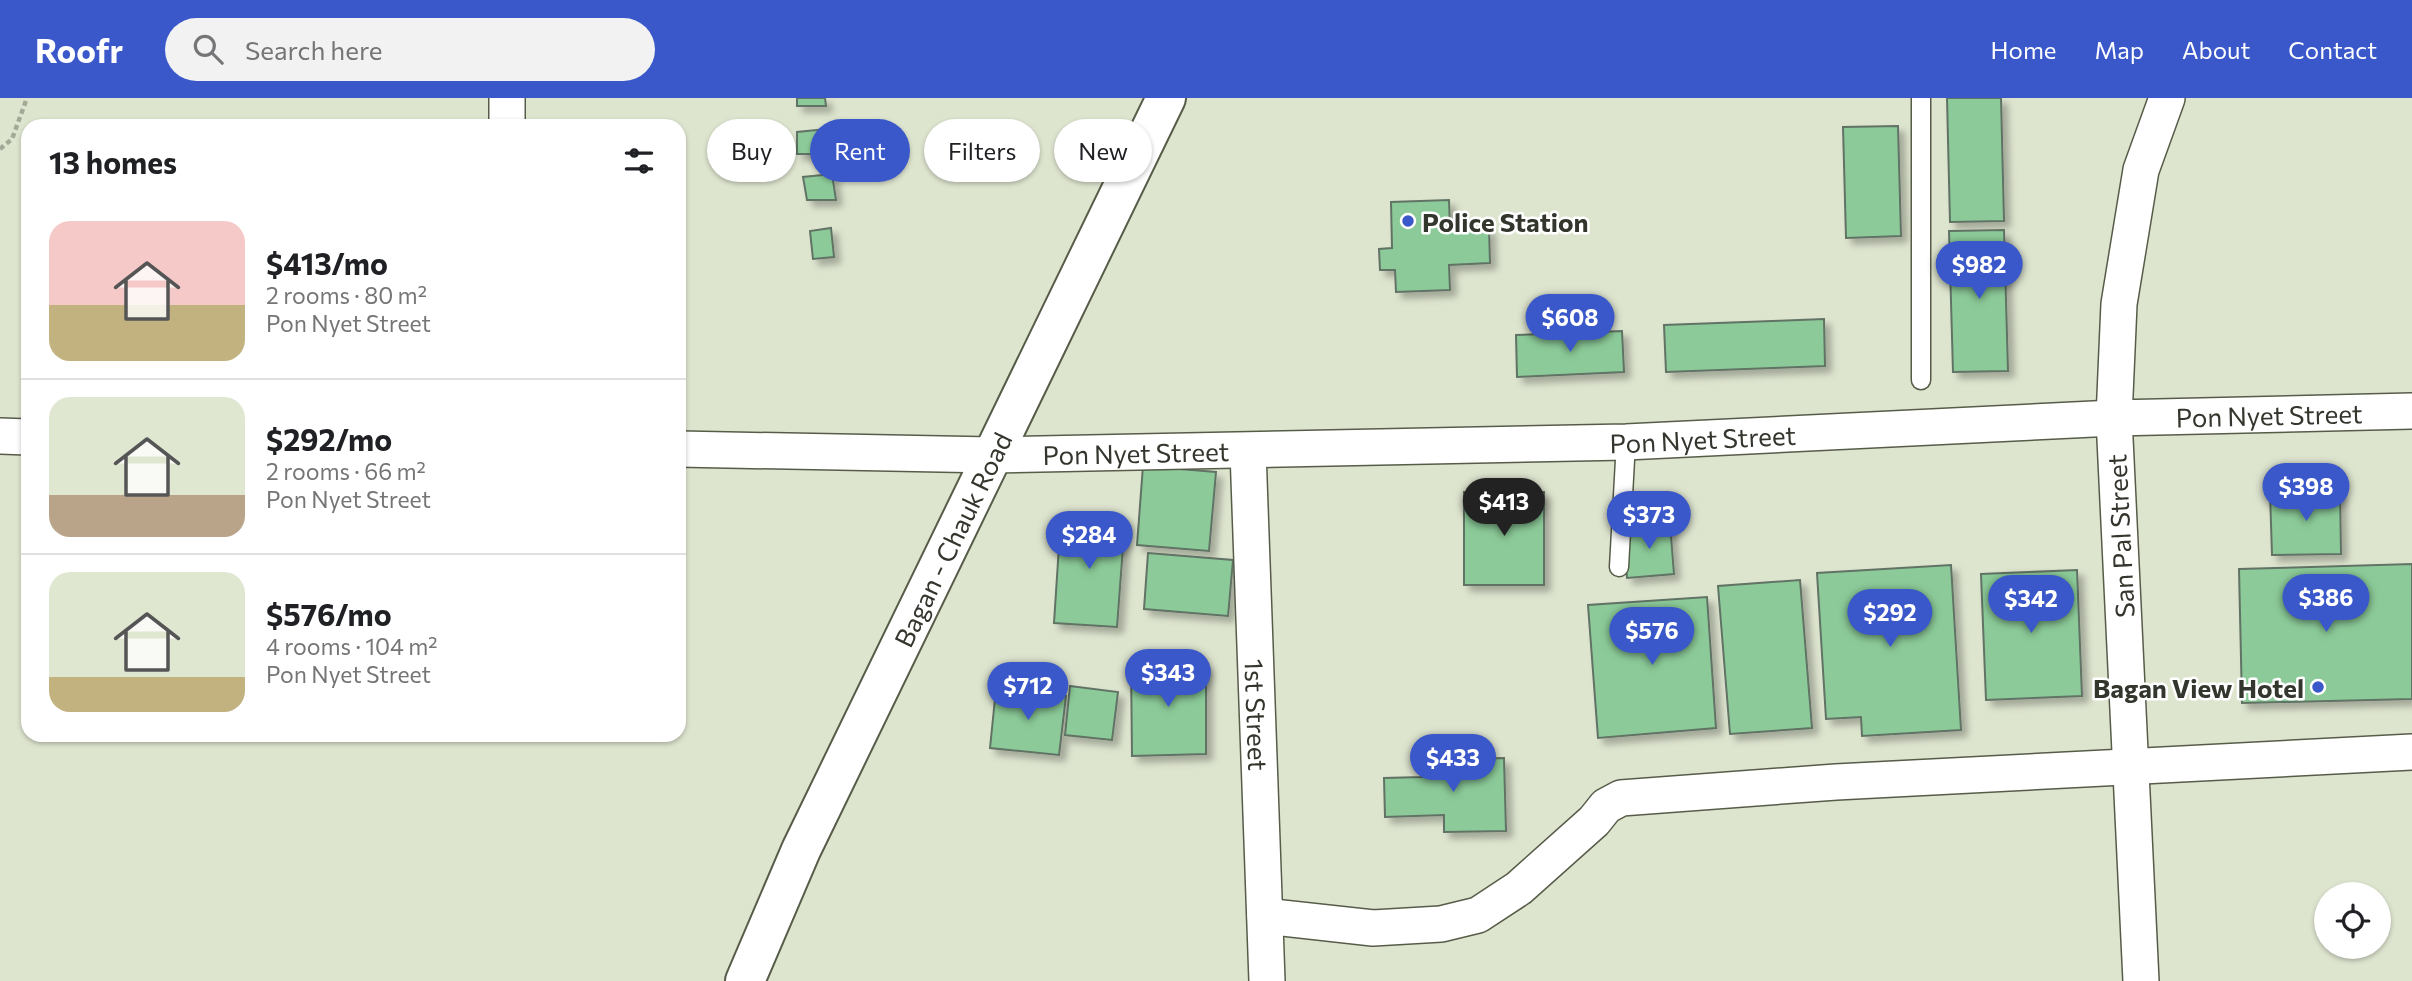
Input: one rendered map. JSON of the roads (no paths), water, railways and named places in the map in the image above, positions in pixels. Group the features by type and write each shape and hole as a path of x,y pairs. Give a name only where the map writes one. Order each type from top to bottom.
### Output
{"main road":[{"name":"Bagan - Chauk Road","path":"745,981 801,850 1166,98"}],"street":[{"path":"507,98 507,119"},
{"name":"San Pal Street","path":"2141,981 2114,418 2119,304 2141,170 2167,98"},
{"name":"Pon Nyet Street","path":"686,449 992,455 1626,442 2114,418 2412,411"},
{"path":"0,436 21,437"},
{"name":"1st Street","path":"1248,450 1267,981"},
{"path":"1265,916 1373,928 1441,924 1478,915 1519,888 1594,821 1606,806 1621,798 1836,782 2412,752"}],"lane":[{"path":"1921,98 1921,380"},
{"path":"1619,567 1626,442"}],"place":[{"name":"Police Station","path":"1408,221"},
{"name":"Bagan View Hotel","path":"2318,687"}]}
